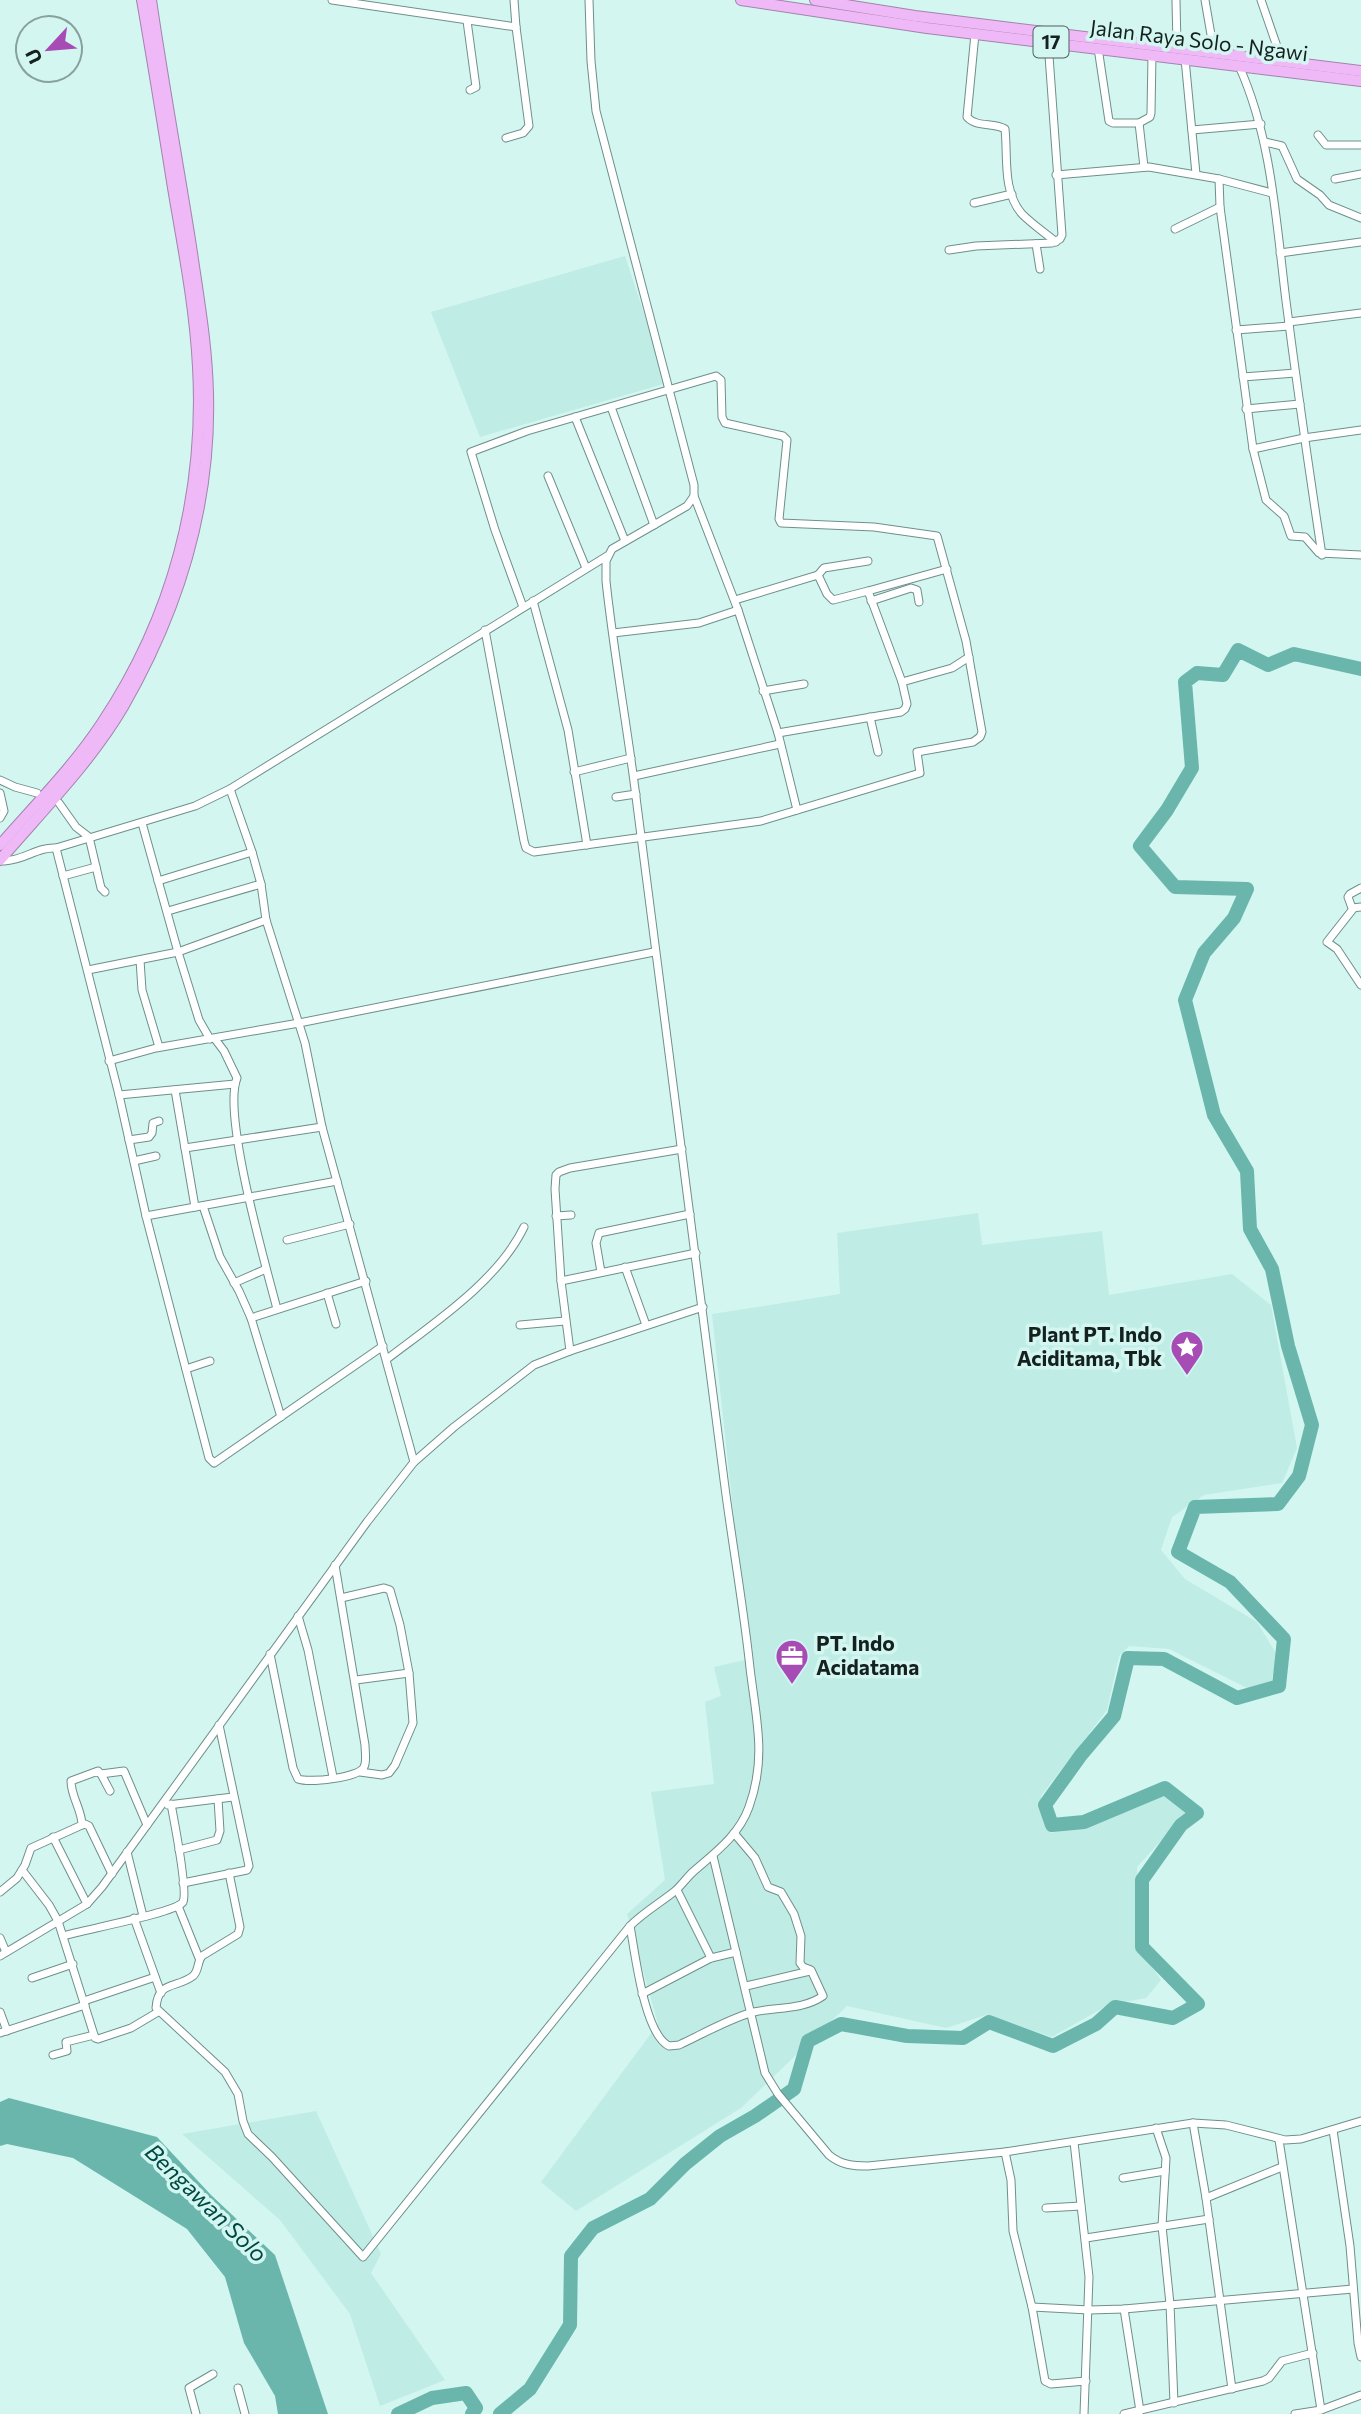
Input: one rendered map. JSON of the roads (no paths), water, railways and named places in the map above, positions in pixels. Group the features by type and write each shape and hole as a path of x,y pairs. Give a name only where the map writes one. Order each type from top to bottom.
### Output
{"highway":[{"path":"0,845 87,745 132,672 171,585 190,506 199,431 198,365 187,270 142,0"},
{"path":"2,860 90,755 122,708 155,644 174,599 185,568 199,509 207,427 205,347 182,183 151,0"},
{"name":"Jalan Raya Solo - Ngawi","path":"741,0 975,34 1361,81"},
{"name":"Jalan Raya Solo - Ngawi","path":"814,0 878,5 975,24 1361,71"}],"street":[{"path":"332,0 516,27"},
{"path":"399,0 400,11"},
{"path":"506,138 523,133 529,126 514,0"},
{"path":"589,0 596,111 694,485 694,496 735,600 778,733 797,810"},
{"path":"1176,0 1177,47"},
{"path":"1205,0 1214,52"},
{"path":"1261,0 1282,61"},
{"path":"467,21 476,87 470,90"},
{"path":"975,34 967,117 974,123 997,125 1005,129 1005,162 1012,194 1022,213 1056,242"},
{"path":"949,250 1056,242 1062,235 1048,42"},
{"path":"1098,48 1109,121 1113,123 1139,123 1150,117 1152,55"},
{"path":"1185,59 1196,174"},
{"path":"1240,66 1253,98 1265,142 1322,555"},
{"path":"1139,123 1144,167"},
{"path":"1192,130 1261,124"},
{"path":"1318,135 1326,145 1361,145"},
{"path":"1265,142 1282,146 1297,179 1321,195 1329,205 1361,218"},
{"path":"1056,175 1144,167 1196,174 1272,194"},
{"path":"1335,178 1361,174"},
{"path":"1219,179 1220,207 1246,409 1267,502 1284,516 1291,536 1305,537 1322,555 1361,555"},
{"path":"974,202 1012,194"},
{"path":"1174,229 1220,207"},
{"path":"1280,253 1361,242"},
{"path":"1035,244 1040,269"},
{"path":"1236,330 1361,313"},
{"path":"1243,377 1295,373"},
{"path":"485,630 526,848 530,851 540,852 734,826 797,810 920,774 917,752 977,740 982,732 969,657 937,536 874,527 781,523 779,519 787,440 783,436 725,423 722,417 721,380 718,376 527,430 471,452 523,607"},
{"path":"1246,409 1300,404"},
{"path":"611,407 654,525"},
{"path":"575,417 625,541"},
{"path":"1253,449 1361,430"},
{"path":"548,476 586,568"},
{"path":"2,860 18,860 38,850 57,848 195,806 230,789 608,555 612,549 687,506 694,496"},
{"path":"229,1873 240,1931 199,1958 194,1975 165,1987 156,2004 158,2012 225,2072 237,2094 248,2134 363,2257 630,1926 643,1913 677,1890 691,1873 713,1856 742,1824 749,1807 760,1754 696,1253 654,952 634,776 606,581 608,555"},
{"path":"735,600 818,575 824,568 868,561"},
{"path":"818,575 832,600 947,569"},
{"path":"871,601 914,588 917,590 919,602"},
{"path":"778,733 870,718 905,709 907,704 902,682 868,591"},
{"path":"533,601 568,730 587,845"},
{"path":"613,633 699,623 738,610"},
{"path":"902,682 952,668 969,657"},
{"path":"763,691 804,684"},
{"path":"870,718 878,752"},
{"path":"634,776 780,744"},
{"path":"574,772 631,758"},
{"path":"0,779 15,787 37,793"},
{"path":"230,789 252,852 267,920 310,1061 321,1127 366,1281 414,1462"},
{"path":"0,793 1,814"},
{"path":"616,797 636,794"},
{"path":"59,803 76,827 89,837 100,888 105,892"},
{"path":"142,822 199,1020 230,1061 237,1078 234,1084 238,1139 249,1198 277,1309"},
{"path":"57,848 119,1095 146,1216 206,1450 214,1463 281,1417 385,1353 464,1298 516,1244 524,1227"},
{"path":"158,881 252,852"},
{"path":"63,876 96,867"},
{"path":"167,911 261,884"},
{"path":"1361,888 1349,896 1350,906 1357,908 1327,942 1337,949 1361,985"},
{"path":"88,970 178,952 267,920"},
{"path":"109,1061 159,1047 299,1023 654,952"},
{"path":"140,960 142,990 159,1047"},
{"path":"119,1095 234,1084"},
{"path":"174,1090 199,1207 251,1318 281,1417"},
{"path":"129,1140 149,1138 153,1123 159,1121"},
{"path":"186,1148 321,1127"},
{"path":"570,1350 556,1216 555,1181 559,1171 682,1149"},
{"path":"134,1161 156,1156"},
{"path":"146,1216 337,1181"},
{"path":"556,1216 571,1214"},
{"path":"601,1272 596,1238 599,1233 690,1214"},
{"path":"287,1240 350,1224"},
{"path":"561,1281 696,1253"},
{"path":"625,1267 646,1325"},
{"path":"234,1283 266,1269"},
{"path":"251,1318 366,1281"},
{"path":"327,1293 335,1324"},
{"path":"0,1938 3,1954 87,1903 112,1874 335,1564 414,1462 454,1427 541,1362 703,1307"},
{"path":"520,1325 565,1321"},
{"path":"186,1369 210,1361"},
{"path":"335,1564 365,1745 365,1762 360,1772"},
{"path":"270,1654 296,1774 302,1781 360,1772 385,1774 395,1765 413,1723 409,1673 400,1625 390,1590 384,1588 341,1598"},
{"path":"298,1616 313,1674 333,1777"},
{"path":"356,1680 409,1673"},
{"path":"183,1883 247,1870 249,1866 219,1725"},
{"path":"82,1825 71,1782 98,1771 101,1774 124,1771 147,1825"},
{"path":"101,1774 110,1791"},
{"path":"161,1807 233,1797"},
{"path":"179,1850 217,1840 220,1831 218,1798"},
{"path":"63,1936 178,1906 184,1899 171,1804"},
{"path":"0,1892 13,1882 22,1870 31,1848 85,1824 89,1826 112,1874"},
{"path":"630,1926 642,1994 659,2037 669,2046 679,2045 752,2012 786,2008 814,2001 822,1996 811,1970 800,1963 801,1936 794,1914 781,1892 768,1887 755,1858 734,1833"},
{"path":"53,1837 87,1903"},
{"path":"127,1852 143,1916"},
{"path":"713,1856 765,2073 778,2094 829,2155 838,2162 850,2165 885,2164 1005,2152 1193,2123 1226,2125 1279,2140 1301,2138 1361,2122"},
{"path":"22,1870 50,1905 58,1921 97,2039 123,2031 158,2012"},
{"path":"677,1890 711,1958"},
{"path":"178,1906 199,1958"},
{"path":"134,1918 161,1993"},
{"path":"642,1994 711,1958 736,1952"},
{"path":"32,1978 73,1964"},
{"path":"746,1986 811,1970"},
{"path":"0,2012 4,2032 155,1977"},
{"path":"53,2055 67,2051 66,2042 94,2035"},
{"path":"1193,2123 1232,2389"},
{"path":"1156,2128 1165,2153 1162,2226 1170,2304 1174,2403"},
{"path":"1333,2130 1346,2218 1361,2357"},
{"path":"1279,2140 1321,2410"},
{"path":"1074,2141 1086,2238 1089,2310 1084,2414"},
{"path":"1005,2152 1011,2180 1013,2231 1032,2307 1046,2383 1086,2381"},
{"path":"1206,2198 1282,2167"},
{"path":"1124,2178 1165,2171"},
{"path":"1046,2208 1081,2206"},
{"path":"1086,2238 1209,2219"},
{"path":"1032,2307 1124,2309 1353,2289"},
{"path":"1124,2309 1140,2411"},
{"path":"1124,2414 1269,2378 1282,2361 1313,2353"},
{"path":"196,2414 190,2388 213,2374"},
{"path":"238,2388 245,2414"},
{"path":"1295,2414 1321,2410 1361,2395"}],"water":[{"name":"Bengawan Solo","path":"9,2098 157,2137 211,2195 275,2255 328,2414 278,2414 275,2396 244,2343 225,2277 187,2229 73,2158 7,2144 0,2146 0,2102"}],"waterway":[{"path":"500,2414 530,2389 570,2325 571,2256 593,2228 650,2199 685,2164 720,2136 794,2089 808,2041 841,2024 907,2036 963,2038 989,2022 1053,2046 1096,2024 1115,2007 1173,2018 1198,2004 1142,1947 1142,1880 1181,1825 1197,1813 1165,1788 1084,1822 1052,1825 1045,1805 1081,1755 1114,1716 1128,1658 1164,1659 1237,1698 1279,1686 1284,1639 1230,1582 1178,1552 1195,1507 1278,1504 1299,1476 1312,1425 1288,1346 1272,1269 1250,1229 1247,1171 1214,1115 1185,1000 1204,953 1234,918 1247,889 1175,887 1140,846 1167,810 1192,768 1185,682 1197,673 1223,675 1238,650 1268,665 1294,654 1361,669"},
{"path":"398,2414 432,2398 466,2393 476,2408 472,2414"}],"place":[{"name":"Plant PT. Indo Aciditama, Tbk","path":"1187,1377"},
{"name":"PT. Indo Acidatama","path":"792,1686"}]}
